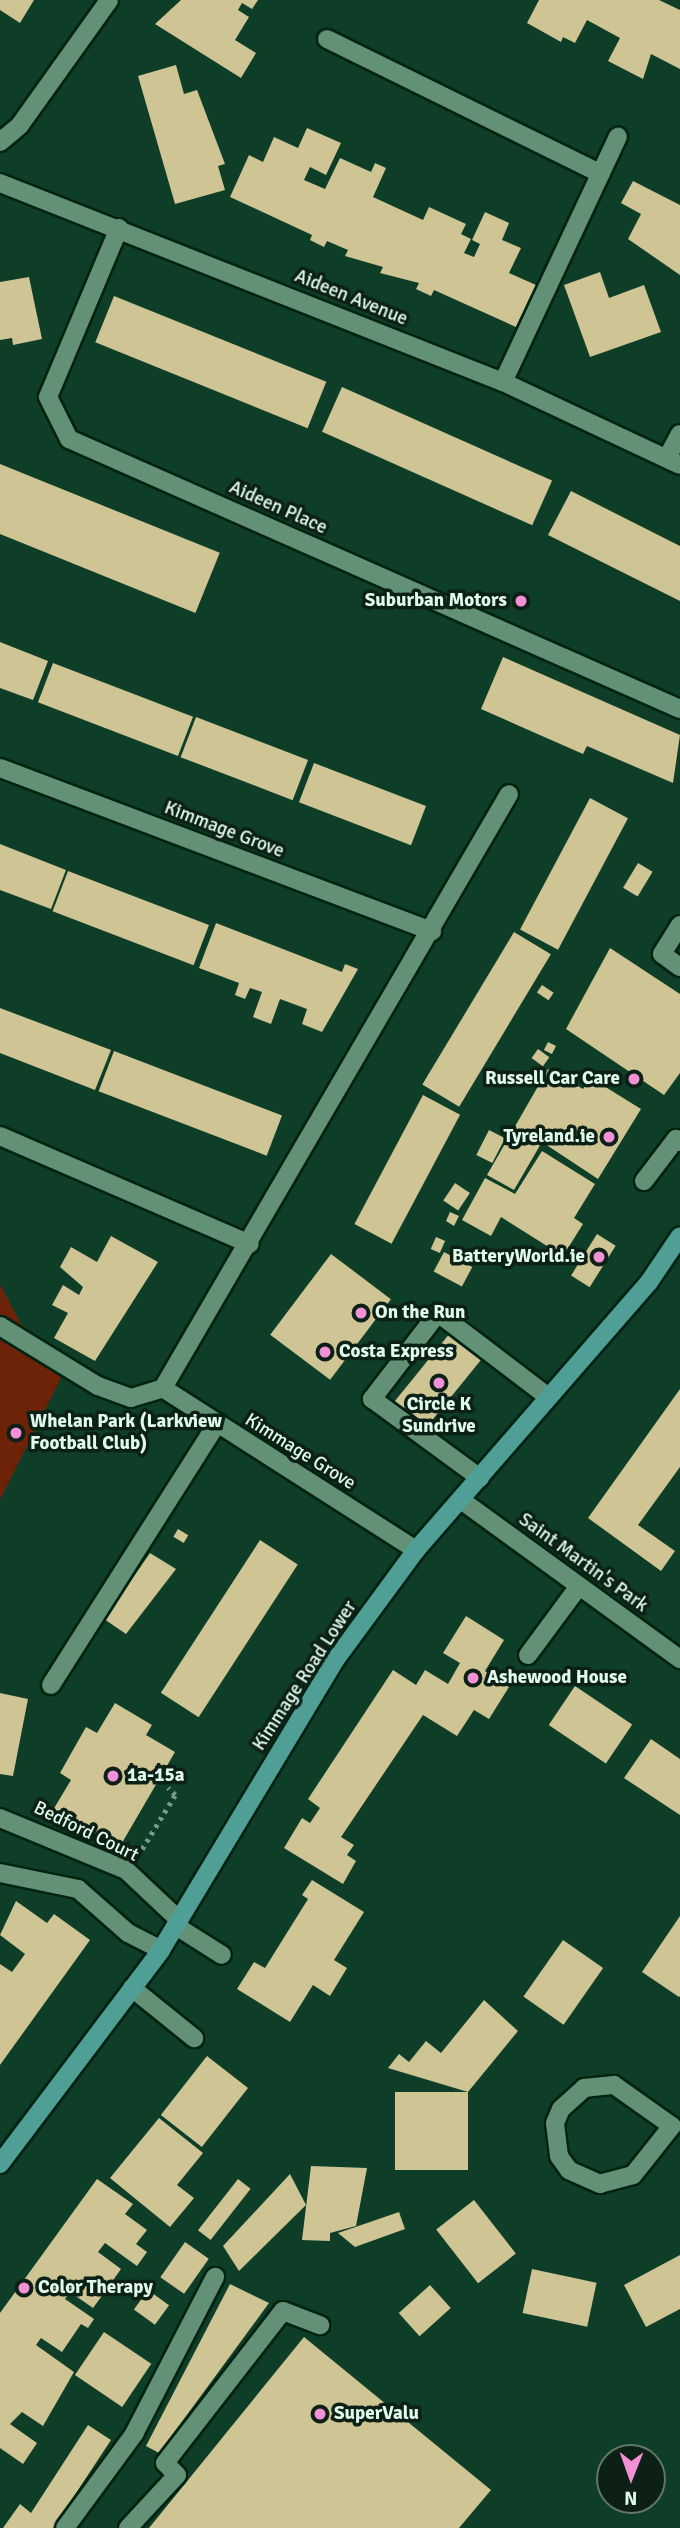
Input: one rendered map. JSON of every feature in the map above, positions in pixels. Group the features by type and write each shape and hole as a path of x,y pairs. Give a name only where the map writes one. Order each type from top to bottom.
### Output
{"main road":[{"name":"Kimmage Road Lower","path":"0,2164 161,1950 337,1659 416,1550 547,1396 649,1282 680,1236"}],"street":[{"path":"0,142 20,125 109,0"},
{"path":"327,39 601,174"},
{"path":"503,382 618,137"},
{"name":"Aideen Avenue","path":"0,183 503,382 673,462"},
{"name":"Aideen Place","path":"119,228 48,397 69,439 680,709"},
{"path":"673,462 680,434"},
{"name":"Kimmage Grove","path":"0,768 432,931"},
{"path":"0,1326 98,1386 131,1398 163,1388 250,1244 509,794"},
{"path":"680,925 662,954 680,967"},
{"path":"0,1136 250,1244"},
{"path":"644,1181 676,1139 680,1142"},
{"path":"480,1478 372,1399 438,1313 547,1396"},
{"name":"Kimmage Grove","path":"163,1388 216,1425 416,1550"},
{"path":"51,1685 216,1425"},
{"name":"Saint Martin's Park","path":"461,1500 680,1659"},
{"path":"528,1655 579,1586"},
{"name":"Bedford Court","path":"0,1818 128,1872 177,1923 222,1955"},
{"path":"0,1873 78,1889 128,1933 161,1950"},
{"path":"132,1988 194,2038"},
{"path":"599,2084 629,2091 676,2119 645,2162 617,2182 583,2179 559,2156 554,2139 561,2109 584,2088 599,2084"},
{"path":"65,2528 134,2434 215,2277"},
{"path":"128,2528 177,2476 165,2463 283,2311 320,2325"}],"path":[{"path":"128,1872 175,1794 168,1788"}],"shaded area":[{"name":"Whelan Park (Larkview Football Club)","path":"0,1284 21,1324 70,1360 0,1500"}],"building":[{"path":"0,0 34,0 20,23 0,10"},
{"path":"181,0 258,0 252,9 242,3 238,10 249,17 235,40 256,53 241,78 155,24"},
{"path":"539,0 659,0 680,10 680,69 651,54 643,79 608,61 620,38 587,20 575,43 563,37 561,42 527,23"},
{"path":"176,65 184,94 197,90 225,164 218,166 225,190 175,204 138,76"},
{"path":"307,128 341,143 326,175 310,167 304,180 325,189 340,158 371,172 375,163 386,168 373,197 423,220 429,207 466,224 461,234 471,239 464,253 474,257 480,244 472,240 485,212 509,223 502,240 521,248 509,273 536,285 516,327 434,290 431,296 416,289 419,283 380,273 383,267 345,256 348,250 327,241 324,247 310,240 312,235 230,197 249,155 263,162 274,137 298,148"},
{"path":"633,181 680,205 680,275 628,239 641,214 621,203"},
{"path":"600,272 609,298 644,285 661,332 590,357 564,285"},
{"path":"29,277 42,339 13,345 12,338 0,340 0,282"},
{"path":"114,296 326,382 308,428 95,342"},
{"path":"342,387 552,481 532,525 322,432"},
{"path":"0,464 220,553 195,613 0,534"},
{"path":"571,491 680,546 680,601 548,535"},
{"path":"0,642 48,661 33,700 0,688"},
{"path":"503,657 680,735 673,783 587,746 583,754 481,709"},
{"path":"53,663 193,717 178,756 38,702"},
{"path":"196,717 308,760 293,800 181,757"},
{"path":"314,763 426,806 411,845 299,802"},
{"path":"590,798 628,818 558,950 520,930"},
{"path":"0,844 66,870 51,909 0,890"},
{"path":"638,863 653,872 638,897 623,888"},
{"path":"68,871 209,925 194,965 53,911"},
{"path":"216,923 342,972 345,964 358,969 322,1032 302,1024 307,1009 280,999 271,1024 253,1017 262,992 250,988 245,999 235,995 239,983 199,968"},
{"path":"514,932 551,954 459,1107 422,1085"},
{"path":"610,948 680,994 680,1073 664,1095 566,1029"},
{"path":"542,985 554,993 549,1000 537,992"},
{"path":"0,1008 111,1050 95,1090 0,1053"},
{"path":"548,1042 556,1046 552,1054 544,1050"},
{"path":"538,1049 549,1057 543,1066 532,1058"},
{"path":"114,1051 282,1116 267,1156 99,1091"},
{"path":"548,1069 583,1089 591,1078 641,1109 598,1179 542,1142 514,1190 487,1175"},
{"path":"423,1095 460,1115 392,1244 354,1224"},
{"path":"489,1130 505,1138 492,1163 476,1155"},
{"path":"542,1151 595,1184 574,1218 583,1224 563,1256 501,1217 491,1236 462,1220 485,1178 515,1194"},
{"path":"455,1183 470,1193 458,1210 443,1200"},
{"path":"450,1212 459,1216 454,1226 446,1221"},
{"path":"597,1234 616,1246 590,1287 571,1276"},
{"path":"111,1236 158,1262 95,1361 54,1338 68,1313 52,1305 63,1285 79,1295 83,1287 60,1267 71,1247 97,1262"},
{"path":"436,1237 445,1241 440,1253 431,1249"},
{"path":"444,1252 472,1267 462,1286 434,1271"},
{"path":"331,1254 391,1299 330,1380 270,1335"},
{"path":"463,1317 495,1343 424,1431 392,1405"},
{"path":"680,1389 680,1467 638,1525 675,1551 661,1571 588,1518"},
{"path":"178,1529 188,1535 184,1543 173,1537"},
{"path":"260,1540 298,1565 199,1717 161,1693"},
{"path":"150,1553 176,1569 126,1634 104,1619"},
{"path":"466,1616 504,1640 485,1671 509,1687 489,1719 474,1710 457,1736 423,1715 341,1837 354,1845 347,1855 356,1861 343,1884 284,1848 302,1818 310,1823 320,1808 308,1799 393,1670 416,1685 425,1670 448,1684 460,1663 443,1653"},
{"path":"575,1686 632,1725 606,1764 549,1725"},
{"path":"0,1693 28,1699 13,1776 0,1774"},
{"name":"1a-15a","path":"115,1703 152,1725 146,1735 175,1752 119,1848 53,1810 71,1780 60,1773 86,1727 97,1733"},
{"path":"651,1739 680,1759 680,1815 624,1778"},
{"path":"312,1880 364,1912 334,1960 347,1968 330,1996 313,1985 290,2022 237,1989 254,1962 265,1968 308,1899 302,1895"},
{"path":"16,1901 47,1923 54,1914 90,1940 0,2065 0,1964 12,1972 25,1954 0,1935"},
{"path":"680,1916 680,1996 679,1997 642,1972"},
{"path":"563,1940 603,1968 564,2025 523,1997"},
{"path":"484,2000 518,2031 468,2092 388,2068 399,2054 409,2062 426,2041 441,2053"},
{"path":"207,2056 248,2088 202,2147 161,2115"},
{"path":"395,2092 468,2092 468,2170 395,2170"},
{"path":"159,2118 203,2153 177,2185 194,2198 170,2227 110,2178"},
{"path":"311,2166 367,2168 356,2226 330,2233 330,2241 302,2240"},
{"path":"290,2174 306,2205 239,2271 223,2246"},
{"path":"97,2179 133,2204 125,2214 147,2230 136,2244 147,2252 137,2266 105,2243 98,2252 121,2269 104,2293 93,2308 70,2292 65,2299 94,2319 88,2328 81,2324 62,2352 41,2338 36,2345 74,2372 43,2426 22,2412 10,2424 37,2443 23,2464 0,2448 0,2313"},
{"path":"238,2179 251,2189 211,2240 198,2230"},
{"path":"474,2200 516,2254 478,2283 436,2230"},
{"path":"399,2212 405,2229 355,2247 338,2233"},
{"path":"185,2242 209,2259 184,2294 160,2277"},
{"path":"680,2255 680,2309 646,2327 624,2285"},
{"path":"532,2269 597,2283 587,2327 523,2313"},
{"path":"230,2284 269,2303 159,2453 146,2446"},
{"path":"430,2285 451,2308 420,2336 399,2313"},
{"path":"148,2290 169,2305 155,2325 134,2309"},
{"path":"104,2332 151,2364 122,2407 75,2375"},
{"name":"SuperValu","path":"304,2337 491,2490 459,2528 149,2528"},
{"path":"88,2425 111,2440 53,2528 3,2528 20,2504 31,2513"}],"place":[{"name":"Suburban Motors","path":"521,601"},
{"name":"Russell Car Care","path":"634,1079"},
{"name":"Tyreland.ie","path":"609,1137"},
{"name":"BatteryWorld.ie","path":"599,1257"},
{"name":"On the Run","path":"361,1313"},
{"name":"Costa Express","path":"325,1352"},
{"name":"Circle K Sundrive","path":"439,1383"},
{"name":"Whelan Park (Larkview Football Club)","path":"16,1433"},
{"name":"Ashewood House","path":"473,1678"},
{"name":"1a-15a","path":"113,1776"},
{"name":"Color Therapy","path":"24,2288"},
{"name":"SuperValu","path":"320,2414"}]}
